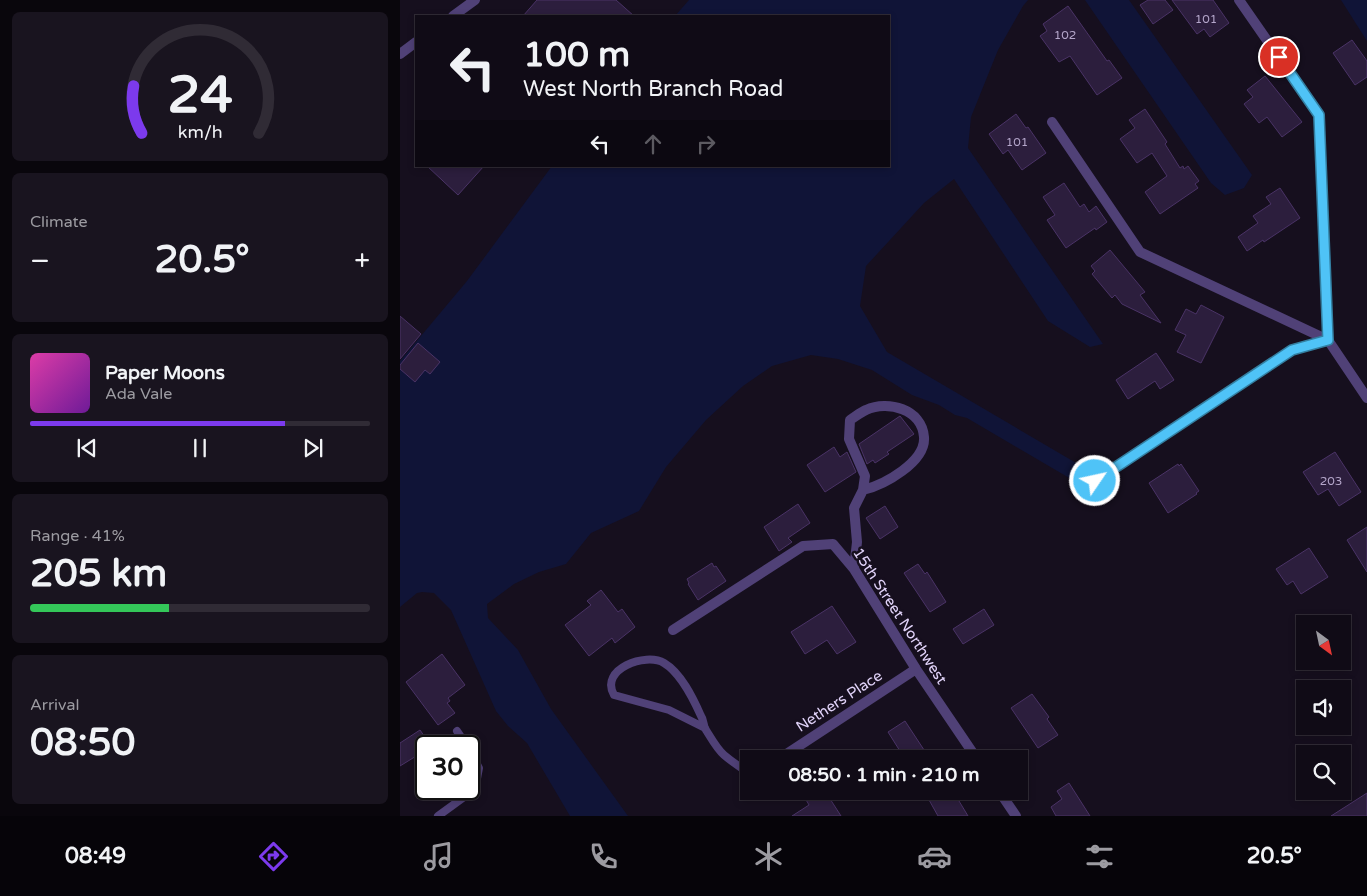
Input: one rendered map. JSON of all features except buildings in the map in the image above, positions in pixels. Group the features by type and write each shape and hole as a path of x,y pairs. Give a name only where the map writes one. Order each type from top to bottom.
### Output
{"street":[{"path":"454,15 475,0"},
{"path":"1239,0 1319,115 1328,340"},
{"path":"400,54 415,43"},
{"path":"1052,122 1140,252 1328,340 1367,398"},
{"path":"1095,481 1292,350 1328,340"},
{"path":"854,569 857,542 854,508 864,490 865,476 849,439 850,420 867,409 889,406 900,407 912,414 919,421 923,429 925,438 921,450 910,465 895,476 864,490"},
{"name":"15th Street Northwest","path":"673,630 803,546 833,544 854,569 916,669 971,750"},
{"name":"Nethers Place","path":"793,750 916,669"},
{"path":"1005,800 1016,816"}],"lane":[{"path":"705,728 669,710 614,695 610,688 611,679 616,672 646,658 663,662 676,673 702,717 705,728 722,754 740,767"},
{"path":"457,730 460,735"},
{"path":"438,816 459,800"}],"shaded area":[{"path":"689,0 1028,0 998,50 971,117 968,148 1103,344 1090,347 1048,321 954,179 924,203 866,266 860,306 887,352 1083,467 1071,479 967,418 955,415 939,405 912,395 872,370 838,359 811,355 772,366 743,386 706,420 666,467 639,511 591,533 566,564 539,572 514,584 487,604 488,618 518,650 551,709 628,816 570,816 527,743 508,726 496,711 451,610 434,593 422,592 417,593 400,607 400,361 467,281 551,167 890,167 890,15 676,15"},
{"path":"1085,0 1129,0 1252,175 1244,188 1225,195 1211,183"},
{"path":"1341,0 1367,0 1367,41"}],"route":[{"path":"1095,481 1292,350 1328,340 1319,115 1279,57"}]}
